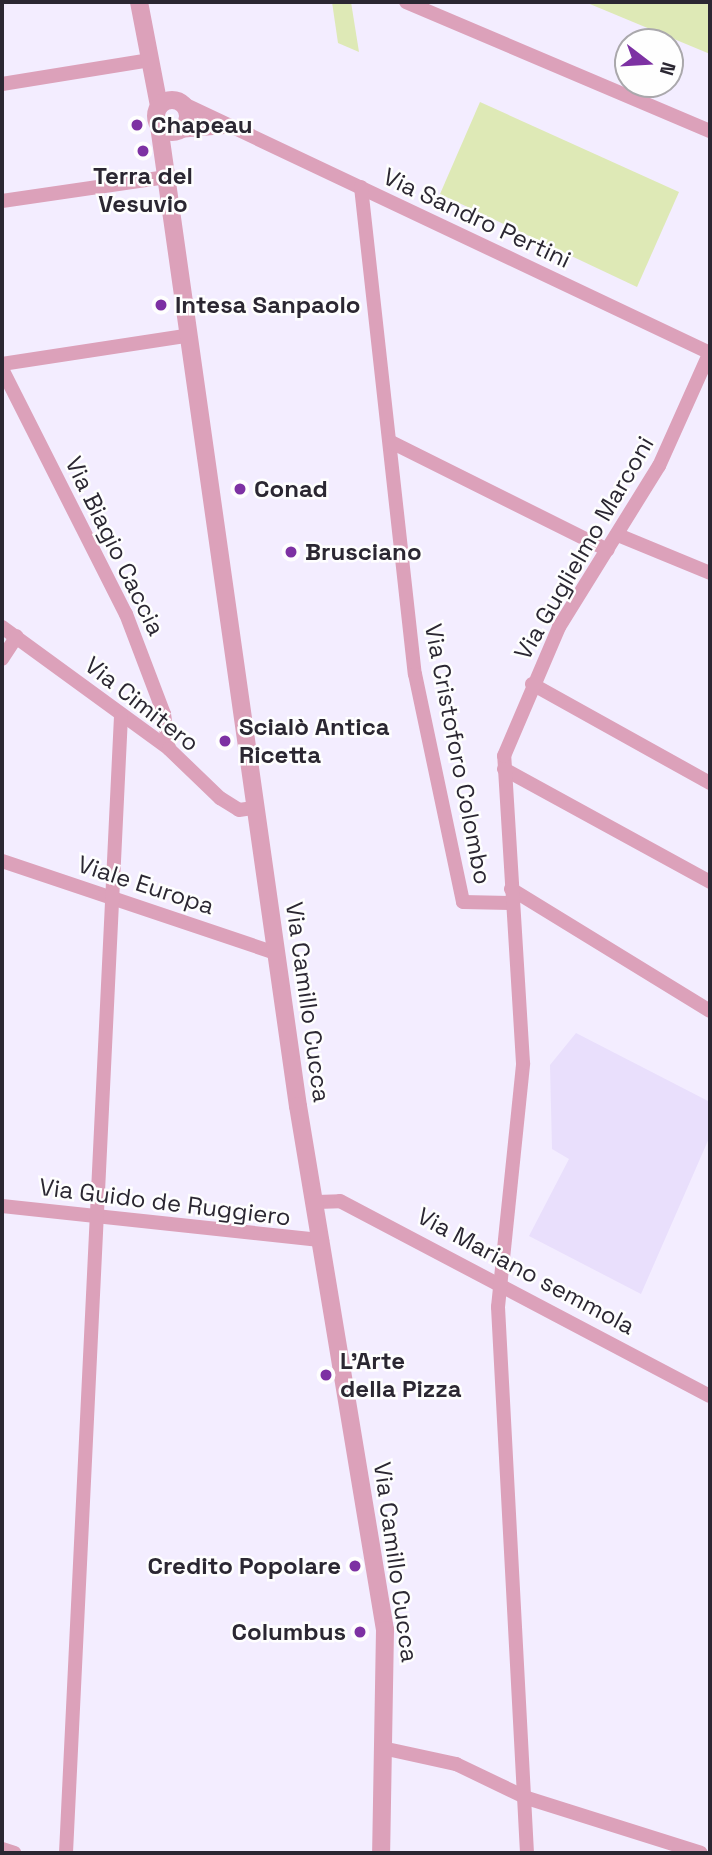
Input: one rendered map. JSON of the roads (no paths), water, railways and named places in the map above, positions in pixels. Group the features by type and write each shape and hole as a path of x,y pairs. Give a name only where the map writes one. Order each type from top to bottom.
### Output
{"street":[{"path":"139,2 149,60 159,106 171,130 188,119 181,103 149,60"},
{"path":"406,2 710,131"},
{"path":"2,84 149,60"},
{"path":"159,106 181,103"},
{"name":"Via Sandro Pertini","path":"181,103 224,127 360,187 710,353"},
{"name":"Via Sandro Pertini","path":"171,130 224,127"},
{"name":"Via Camillo Cucca","path":"171,130 164,157 185,336 275,953 385,1630 387,1749 381,1853"},
{"path":"2,201 166,177"},
{"name":"Via Cristoforo Colombo","path":"360,187 391,442 415,674 463,902 511,896"},
{"path":"2,367 185,336"},
{"name":"Via Guglielmo Marconi","path":"504,769 532,684 659,466 710,353"},
{"name":"Via Biagio Caccia","path":"2,367 126,614 164,714 169,749"},
{"path":"391,442 608,550"},
{"path":"618,535 710,573"},
{"name":"Via Cimitero","path":"2,627 121,717 169,749 220,798 239,810 254,808"},
{"path":"2,659 16,636"},
{"path":"532,684 710,783"},
{"path":"66,1853 99,1213 109,896 121,717"},
{"path":"504,769 523,1063 501,1281 511,1610 527,1798 527,1853"},
{"path":"504,769 710,882"},
{"name":"Viale Europa","path":"2,862 275,953"},
{"path":"511,896 710,1011"},
{"name":"Via Mariano semmola","path":"317,1202 340,1200 501,1281 710,1396"},
{"name":"Via Guido de Ruggiero","path":"2,1206 99,1213 322,1240"},
{"path":"387,1749 456,1764 527,1798 701,1853"},
{"path":"2,1849 14,1853"}],"place":[{"name":"Chapeau","path":"137,125"},
{"name":"Terra del Vesuvio","path":"143,151"},
{"name":"Intesa Sanpaolo","path":"161,305"},
{"name":"Conad","path":"240,489"},
{"name":"Brusciano","path":"291,552"},
{"name":"Scialò Antica Ricetta","path":"225,741"},
{"name":"L'Arte della Pizza","path":"326,1375"},
{"name":"Credito Popolare","path":"355,1566"},
{"name":"Columbus","path":"360,1632"}]}
